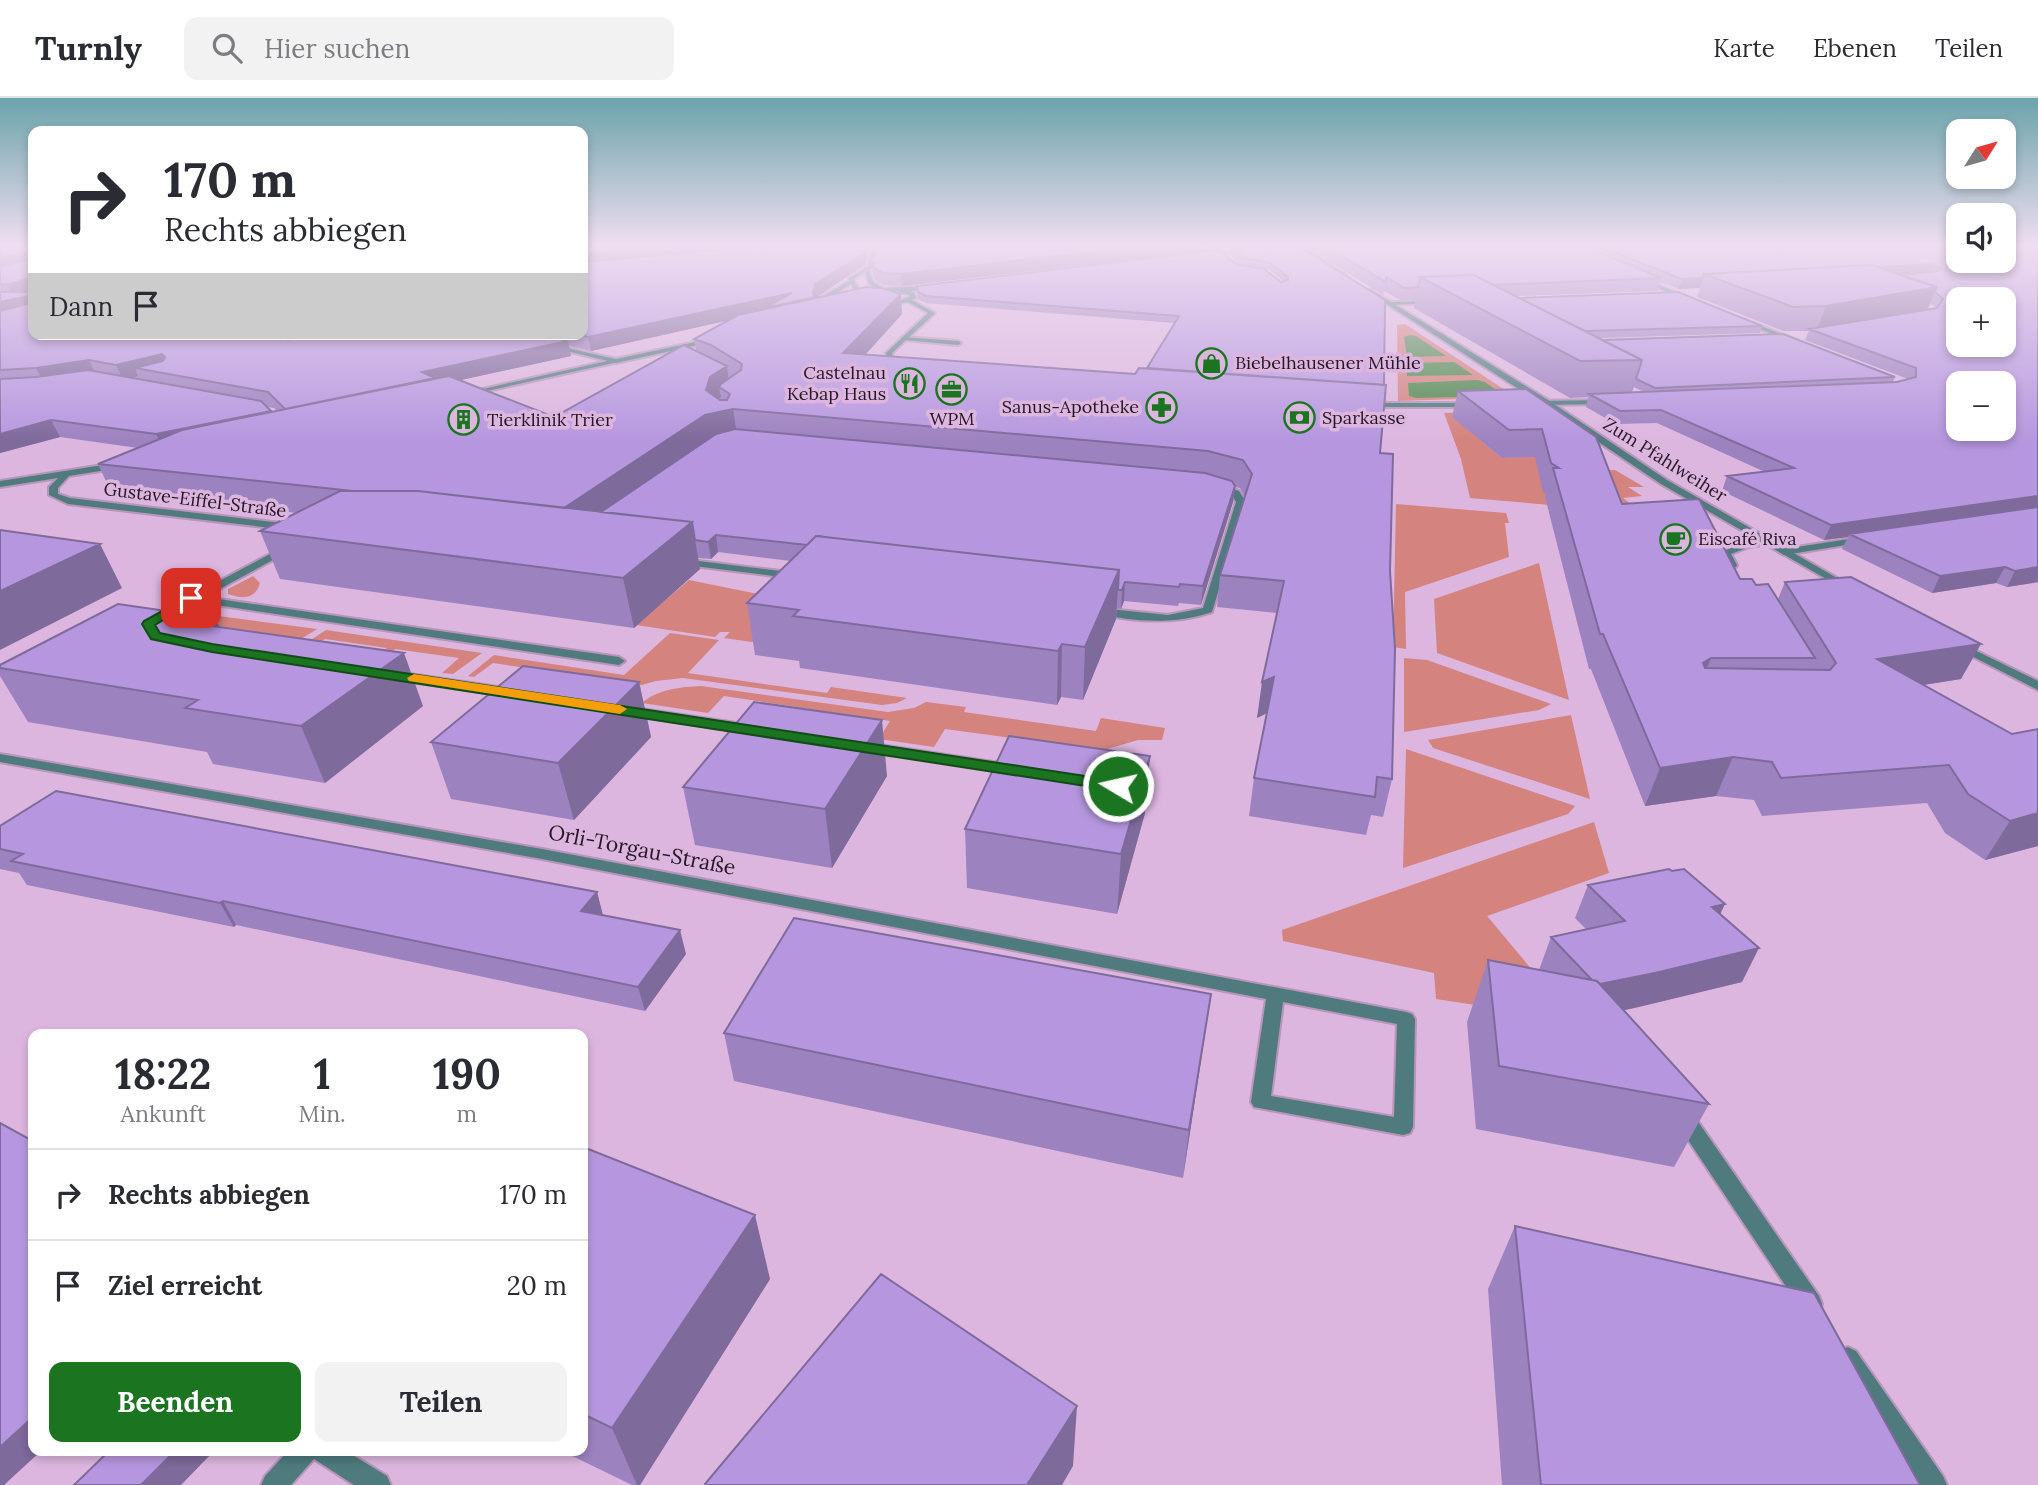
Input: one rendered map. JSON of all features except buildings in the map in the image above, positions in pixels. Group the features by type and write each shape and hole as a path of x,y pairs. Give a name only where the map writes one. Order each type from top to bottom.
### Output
{"street":[{"path":"909,311 925,321"},
{"path":"906,368 887,357 904,338 925,321 932,313 929,311"},
{"name":"Zum Pfahlweiher","path":"1402,311 1664,482 1853,591"},
{"path":"1744,321 1800,343"},
{"path":"1754,336 1805,335"},
{"path":"466,394 726,337"},
{"path":"904,338 958,343"},
{"path":"539,344 616,361"},
{"path":"655,352 674,358"},
{"path":"1529,403 1612,402"},
{"path":"1354,404 1424,407 1480,405"},
{"path":"0,484 132,464"},
{"name":"Gustave-Eiffel-Straße","path":"65,476 52,487 54,495 68,501 296,527"},
{"path":"1082,609 1160,618 1198,614 1208,610 1241,502 1236,494 1205,484"},
{"path":"1784,552 1867,540"},
{"path":"155,636 148,624 191,598 299,542"},
{"path":"1738,575 1725,553 1747,544 1767,542"},
{"path":"664,560 814,578"},
{"path":"191,598 619,661"},
{"path":"1945,638 2038,686"},
{"path":"384,674 528,695"},
{"path":"618,709 766,731"},
{"path":"847,744 1022,770"},
{"name":"Orli-Torgau-Straße","path":"0,758 542,853 1406,1019 1402,1127 1261,1102 1275,994"},
{"path":"1671,1099 1934,1485"},
{"path":"274,1485 300,1456"},
{"path":"331,1456 378,1485"}],"shaded area":[{"path":"1405,324 1508,392 1489,398 1398,401 1397,325"},
{"path":"1416,336 1446,356 1407,357 1404,337"},
{"path":"1454,362 1473,375 1407,376 1406,366 1409,363"},
{"path":"1477,380 1499,392 1493,396 1409,396 1408,383"},
{"path":"1515,411 1466,428 1502,458 1555,456 1579,472 1615,470 1644,487 1628,487 1642,496 1623,498 1643,513 1470,498 1461,459 1444,413"},
{"path":"1396,504 1506,513 1509,523 1505,523 1509,557 1405,592 1406,649 1393,647"},
{"path":"1539,563 1569,700 1437,653 1434,599"},
{"path":"253,576 260,583 255,593 247,597 228,594 228,589"},
{"path":"689,580 758,594 765,644 724,638 730,632 720,632 715,637 636,625"},
{"path":"190,610 218,615 196,628 219,616 317,629 285,649 176,633 170,625 173,620"},
{"path":"326,630 482,653 453,674 442,673 459,658 395,649 375,663 368,662 387,648 325,639 304,652 294,651"},
{"path":"670,633 719,640 688,673 827,693 831,687 907,698 897,703 882,705 683,678 656,681 620,691 560,673 493,663 474,677 468,676 494,655 624,675"},
{"path":"1404,658 1427,660 1551,704 1539,710 1404,732"},
{"path":"701,686 888,712 914,708 926,702 966,707 964,712 1096,731 1101,718 1165,728 1162,740 1138,740 1104,750 945,729 934,747 879,739 890,721 724,696 708,713 642,703 662,692"},
{"path":"1571,715 1590,799 1433,748 1428,740"},
{"path":"1406,749 1575,806 1568,814 1403,868"},
{"path":"1594,822 1609,873 1487,916 1574,1020 1436,999 1434,973 1283,941 1282,930"}],"slow traffic":[{"path":"414,678 620,709"}],"place":[{"name":"Biebelhausener Mühle","path":"1212,363"},
{"name":"Castelnau Kebap Haus","path":"909,383"},
{"name":"WPM","path":"952,389"},
{"name":"Sanus-Apotheke","path":"1162,407"},
{"name":"Sparkasse","path":"1299,418"},
{"name":"Tierklinik Trier","path":"464,420"},
{"name":"Eiscafé Riva","path":"1675,539"}],"route":[{"path":"191,598 158,615 148,624 155,636 212,648 1118,786"}]}
